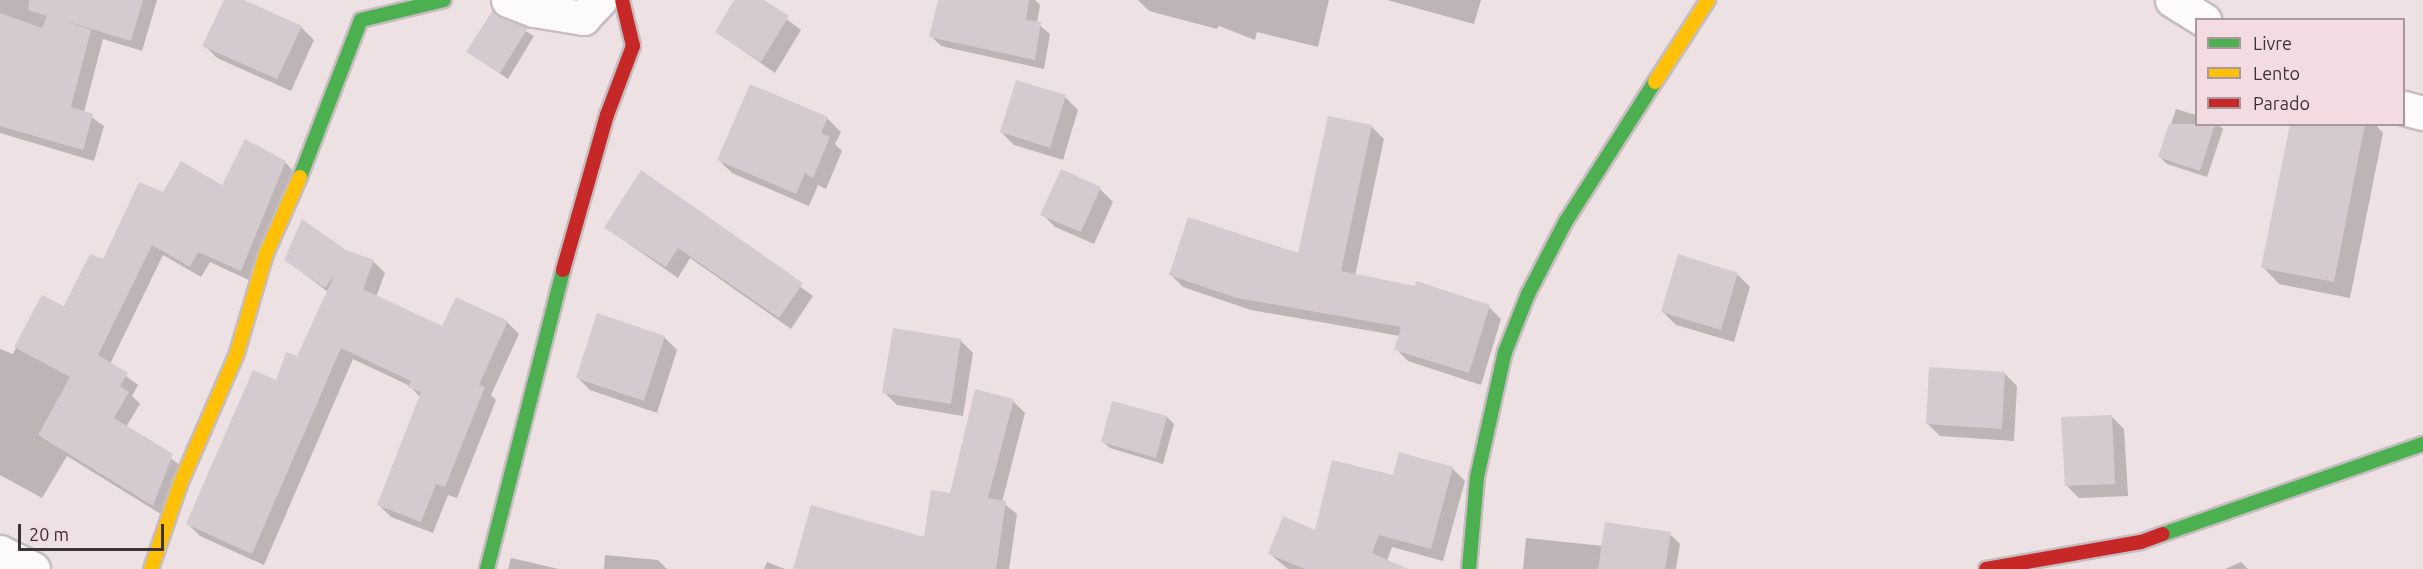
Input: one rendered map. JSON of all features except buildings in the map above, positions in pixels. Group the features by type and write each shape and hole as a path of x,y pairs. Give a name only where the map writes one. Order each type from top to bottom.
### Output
{"street":[{"path":"151,569 181,482 237,353 266,254 324,121 361,20 444,0"},
{"path":"508,0 534,10 583,18 600,0"},
{"path":"487,569 538,358 607,116 633,46 622,0"},
{"path":"1469,569 1477,477 1505,352 1528,294 1566,221 1708,0"},
{"path":"2172,0 2201,18"},
{"path":"2405,108 2423,113"},
{"path":"1986,569 2141,542 2423,444"},
{"path":"0,552 33,569"}],"traffic: fast":[{"path":"300,177 361,20 444,0"},
{"path":"1469,569 1477,477 1505,352 1528,294 1566,221 1655,82"},
{"path":"487,569 563,270"},
{"path":"2163,534 2423,444"}],"traffic: slow":[{"path":"1655,82 1708,0"},
{"path":"151,569 181,482 237,353 266,254 300,177"}],"traffic: jam":[{"path":"563,270 607,115 633,46 622,0"},
{"path":"1986,569 2141,542 2163,534"}]}
